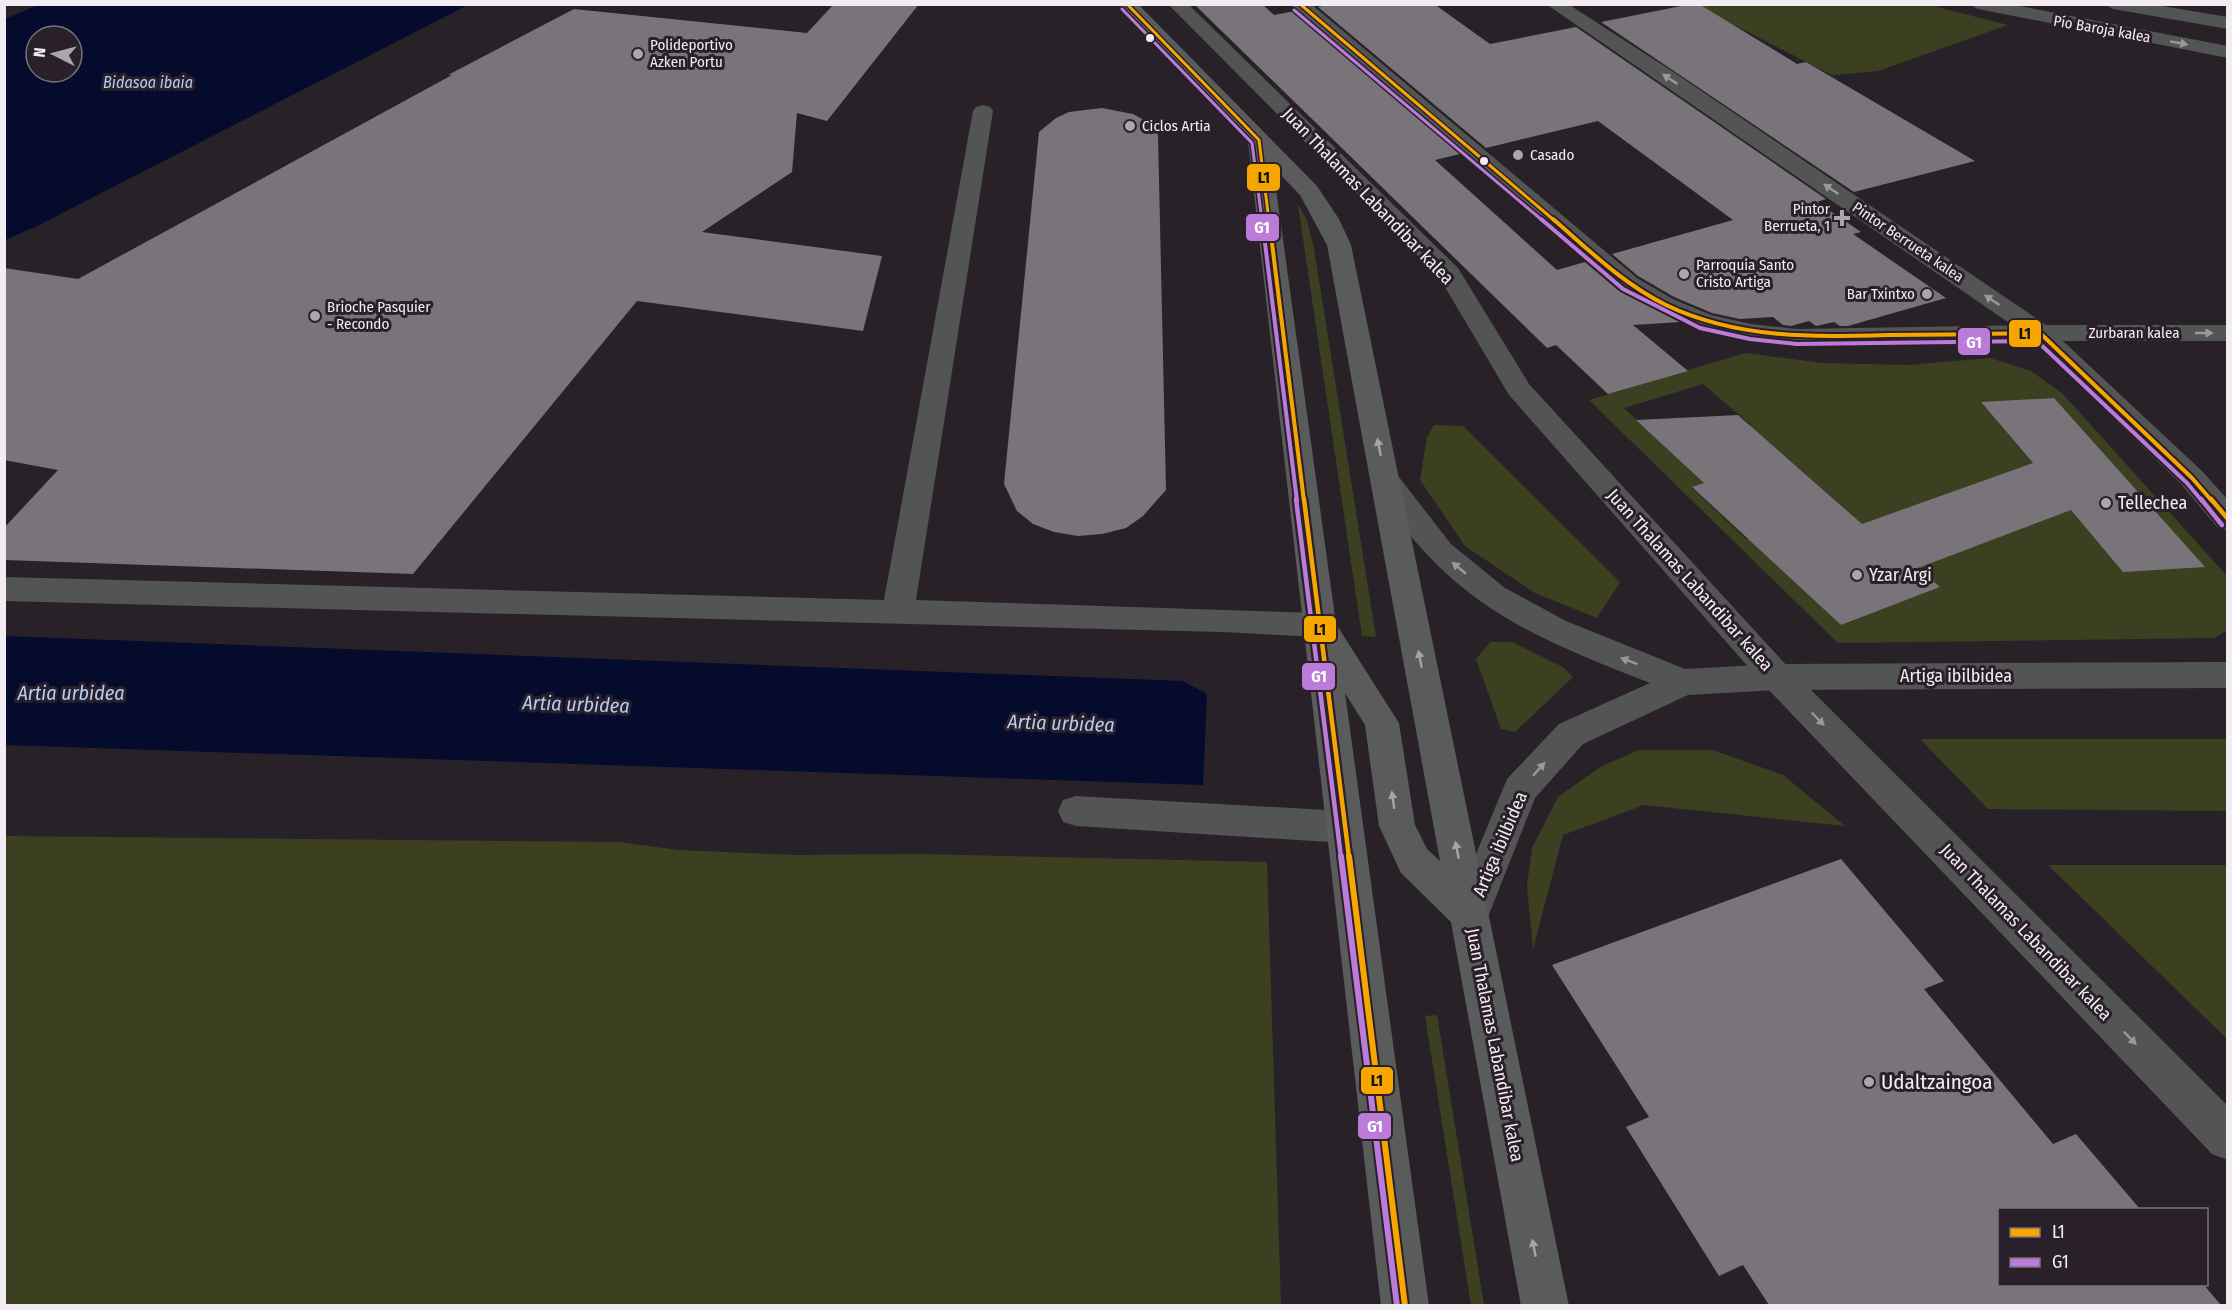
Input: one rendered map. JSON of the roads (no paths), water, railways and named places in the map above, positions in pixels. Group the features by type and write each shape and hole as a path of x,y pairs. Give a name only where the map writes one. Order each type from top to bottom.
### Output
{"main road":[{"name":"Juan Thalamas Labandibar kalea","path":"1127,4 1310,190 1339,245 1545,1305"},
{"path":"1259,140 1405,1305"},
{"name":"Pintor Berrueta kalea","path":"2040,333 2192,478 2228,520"},
{"path":"1320,625 1382,723 1397,826 1414,861 1470,915"}],"street":[{"name":"Juan Thalamas Labandibar kalea","path":"1177,4 1449,273 1519,389 1777,677 2228,1138"},
{"name":"Zurbaran kalea","path":"1299,4 1628,283 1664,304 1703,321 1731,328 1797,337 2228,333"},
{"name":"Pintor Berrueta kalea","path":"1555,4 1638,57 2040,333"},
{"name":"Pío Baroja kalea","path":"1978,4 2228,52"},
{"path":"2113,4 2228,23"},
{"path":"898,612 983,111"},
{"name":"Artiga ibilbidea","path":"1386,479 1440,552 1496,598 1570,638 1684,682"},
{"path":"4,589 1320,625"},
{"name":"Artiga ibilbidea","path":"1470,915 1520,790 1571,734 1684,682 1777,677 2228,675"},
{"path":"1076,811 1345,827"}],"water":[{"name":"Bidasoa ibaia","path":"38,4 468,5 37,226 5,240 5,19"},
{"name":"Artia urbidea","path":"5,636 1183,681 1207,694 1203,785 5,745"}],"place":[{"name":"Polideportivo Azken Portu","path":"638,54"},
{"name":"Ciclos Artia","path":"1130,126"},
{"name":"Casado","path":"1518,155"},
{"name":"Pintor Berrueta, 1","path":"1842,218"},
{"name":"Parroquia Santo Cristo Artiga","path":"1684,274"},
{"name":"Bar Txintxo","path":"1927,294"},
{"name":"Brioche Pasquier - Recondo","path":"315,316"},
{"name":"Tellechea","path":"2106,503"},
{"name":"Yzar Argi","path":"1857,575"},
{"name":"Udaltzaingoa","path":"1869,1082"}]}
